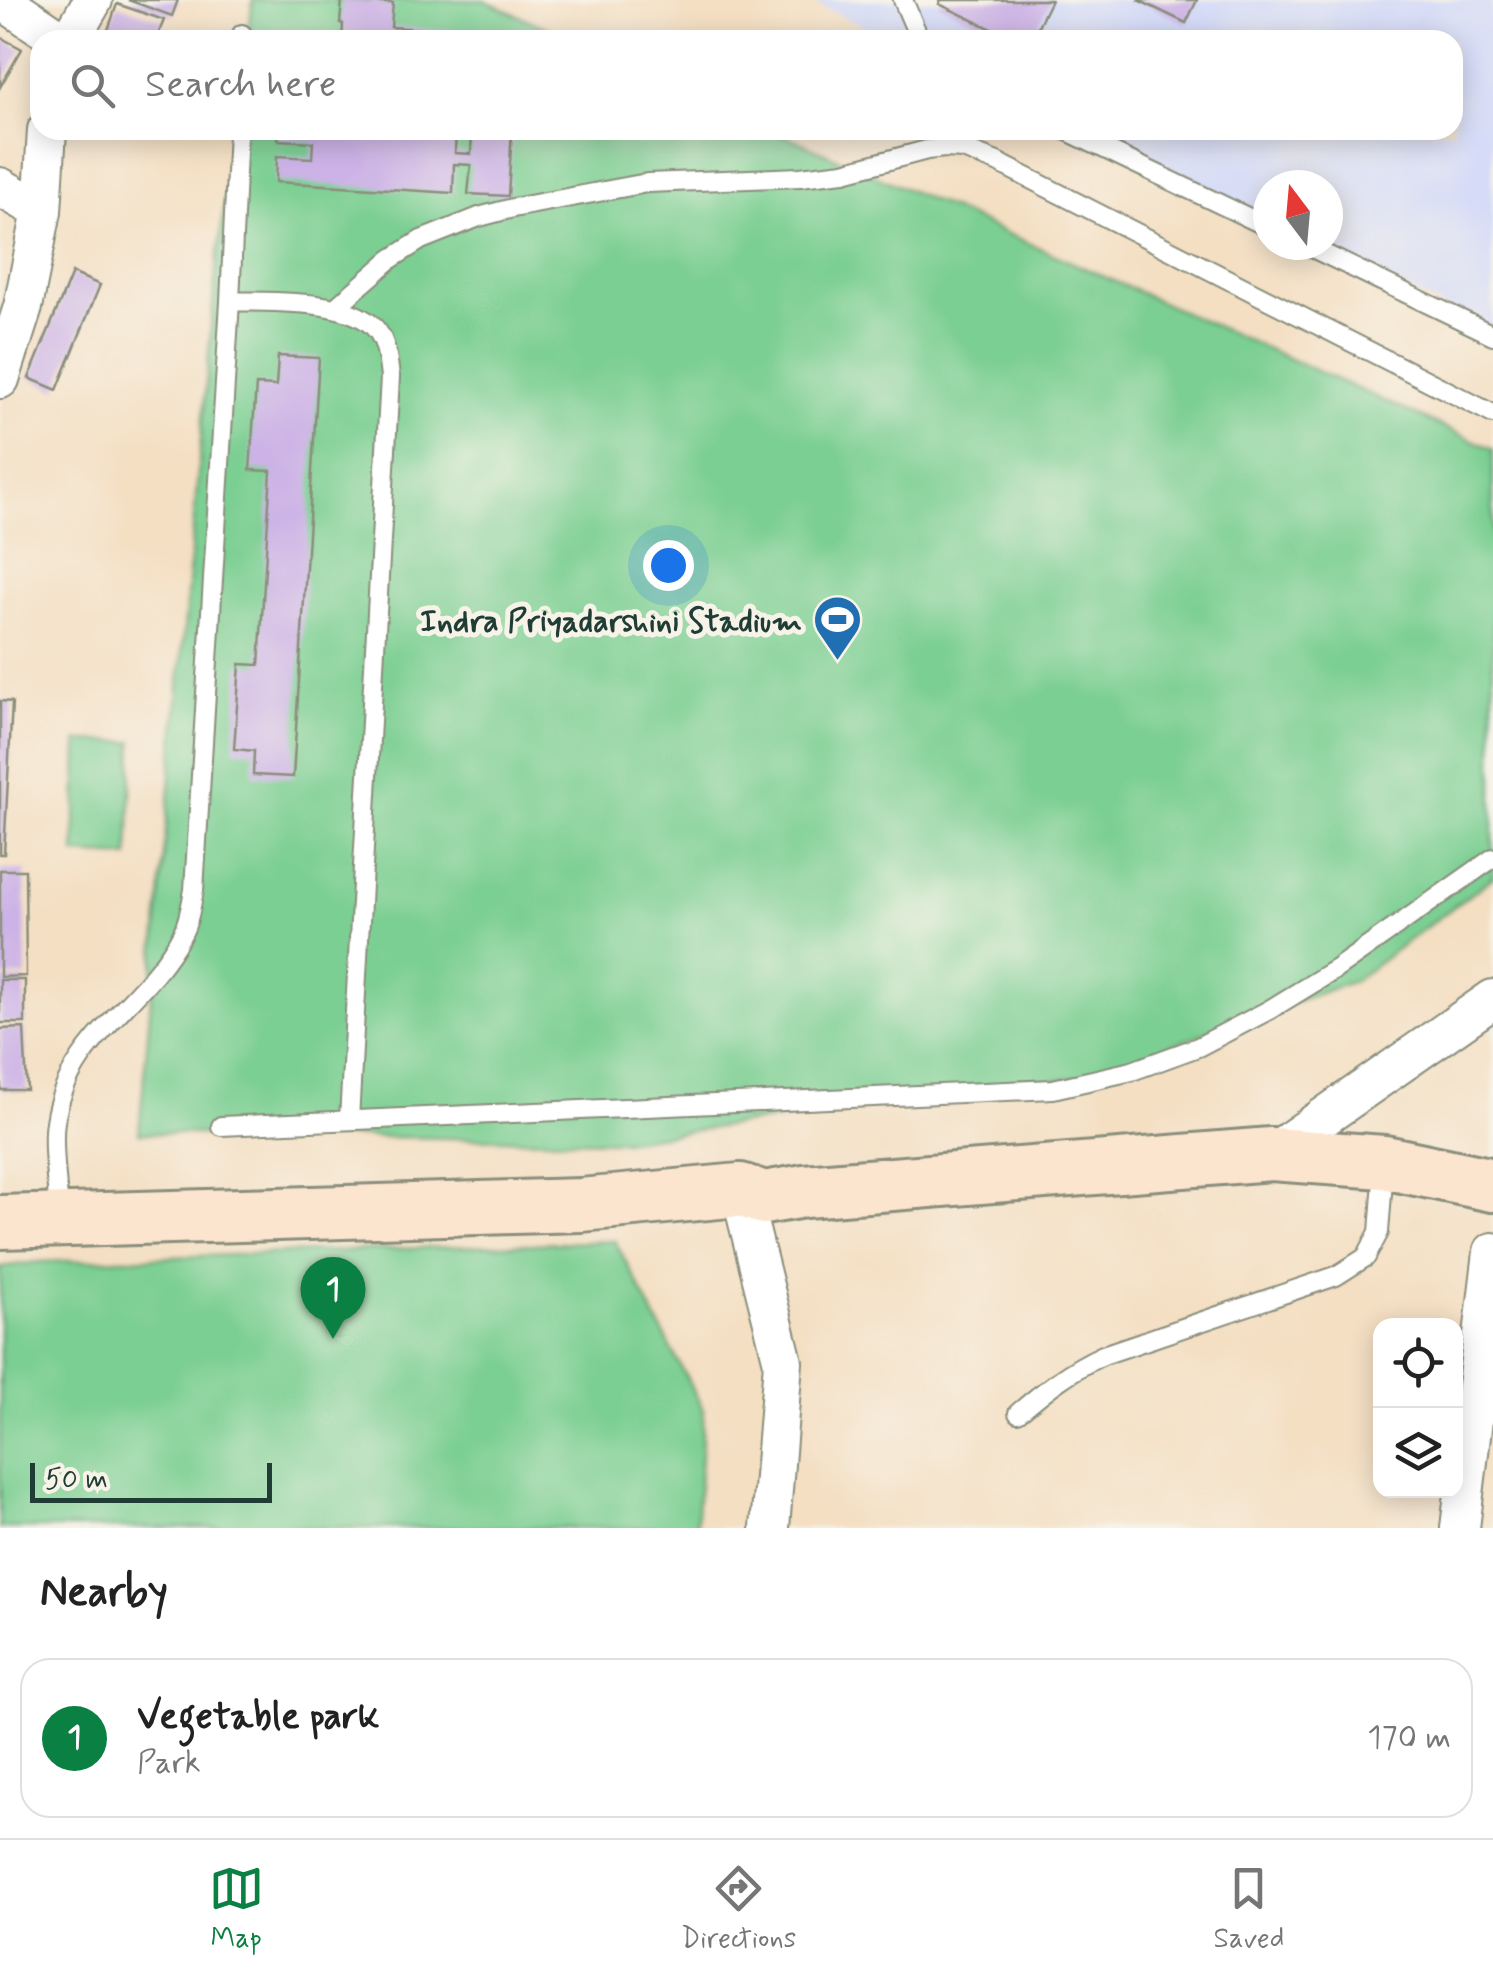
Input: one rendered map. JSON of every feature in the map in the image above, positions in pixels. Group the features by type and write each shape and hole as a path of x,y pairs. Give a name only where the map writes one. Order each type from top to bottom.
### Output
{"main road":[{"path":"0,1222 581,1205 740,1190 764,1198 804,1191 1272,1154 1384,1162 1493,1184"}],"street":[{"path":"76,30 93,0"},
{"path":"12,3 48,30"},
{"path":"0,378 22,307 42,212 46,140"},
{"path":"0,187 42,212"},
{"path":"1272,1154 1493,999"},
{"path":"740,1190 783,1362 770,1528"},
{"path":"1460,1528 1485,1382 1493,1252"}],"lane":[{"path":"903,0 916,30"},
{"path":"59,1219 54,1125 70,1077 86,1050 173,950 184,931 194,890 238,140"},
{"path":"1086,140 1253,220"},
{"path":"336,307 421,240 513,208 648,183 834,174 926,150 963,149 997,162 1493,414"},
{"path":"1338,260 1493,334"},
{"path":"230,301 336,307 359,315 378,332 387,353 390,377 350,1120"},
{"path":"220,1126 1053,1089 1132,1071 1198,1047 1336,969 1493,858"},
{"path":"1018,1413 1078,1366 1336,1276 1366,1257 1379,1232 1384,1162"}],"shaded area":[{"path":"809,0 1493,0 1493,331 1343,259 1343,170 1253,170 1253,215 1098,140 1463,140 1463,30 871,30"}],"green space":[{"path":"253,0 484,0 551,30 248,30"},
{"name":"Indra Priyadarshini Stadium","path":"234,140 796,140 1493,449 1493,877 1354,981 1083,1076 621,1141 139,1133 217,261"},
{"path":"78,741 133,742 129,857 75,854"},
{"path":"615,1241 704,1411 696,1528 0,1528 0,1267 38,1262"}],"building":[{"path":"128,0 178,0 172,16"},
{"path":"342,0 381,0 393,3 391,27 437,30 343,30"},
{"path":"941,0 1051,0 1036,30 994,30 939,4"},
{"path":"1138,0 1197,0 1186,23"},
{"path":"117,4 164,20 160,30 108,30"},
{"path":"0,37 22,49 0,87"},
{"path":"278,140 456,140 455,153 471,154 472,140 511,140 508,196 468,194 471,165 454,164 453,193 276,182 277,156 312,158 313,142"},
{"path":"72,273 100,285 57,390 29,378"},
{"path":"278,356 319,358 293,777 253,775 254,751 234,749 240,664 259,665 271,471 250,470 256,385 276,386"},
{"path":"0,701 12,702 4,854 0,854"},
{"path":"0,870 25,870 26,976 0,977"},
{"path":"0,980 25,980 25,1023 0,1023"},
{"path":"24,1028 27,1090 1,1090 0,1029"}],"place":[{"name":"Indra Priyadarshini Stadium","path":"837,662"},
{"name":"Vegetable park","path":"333,1339"}]}
